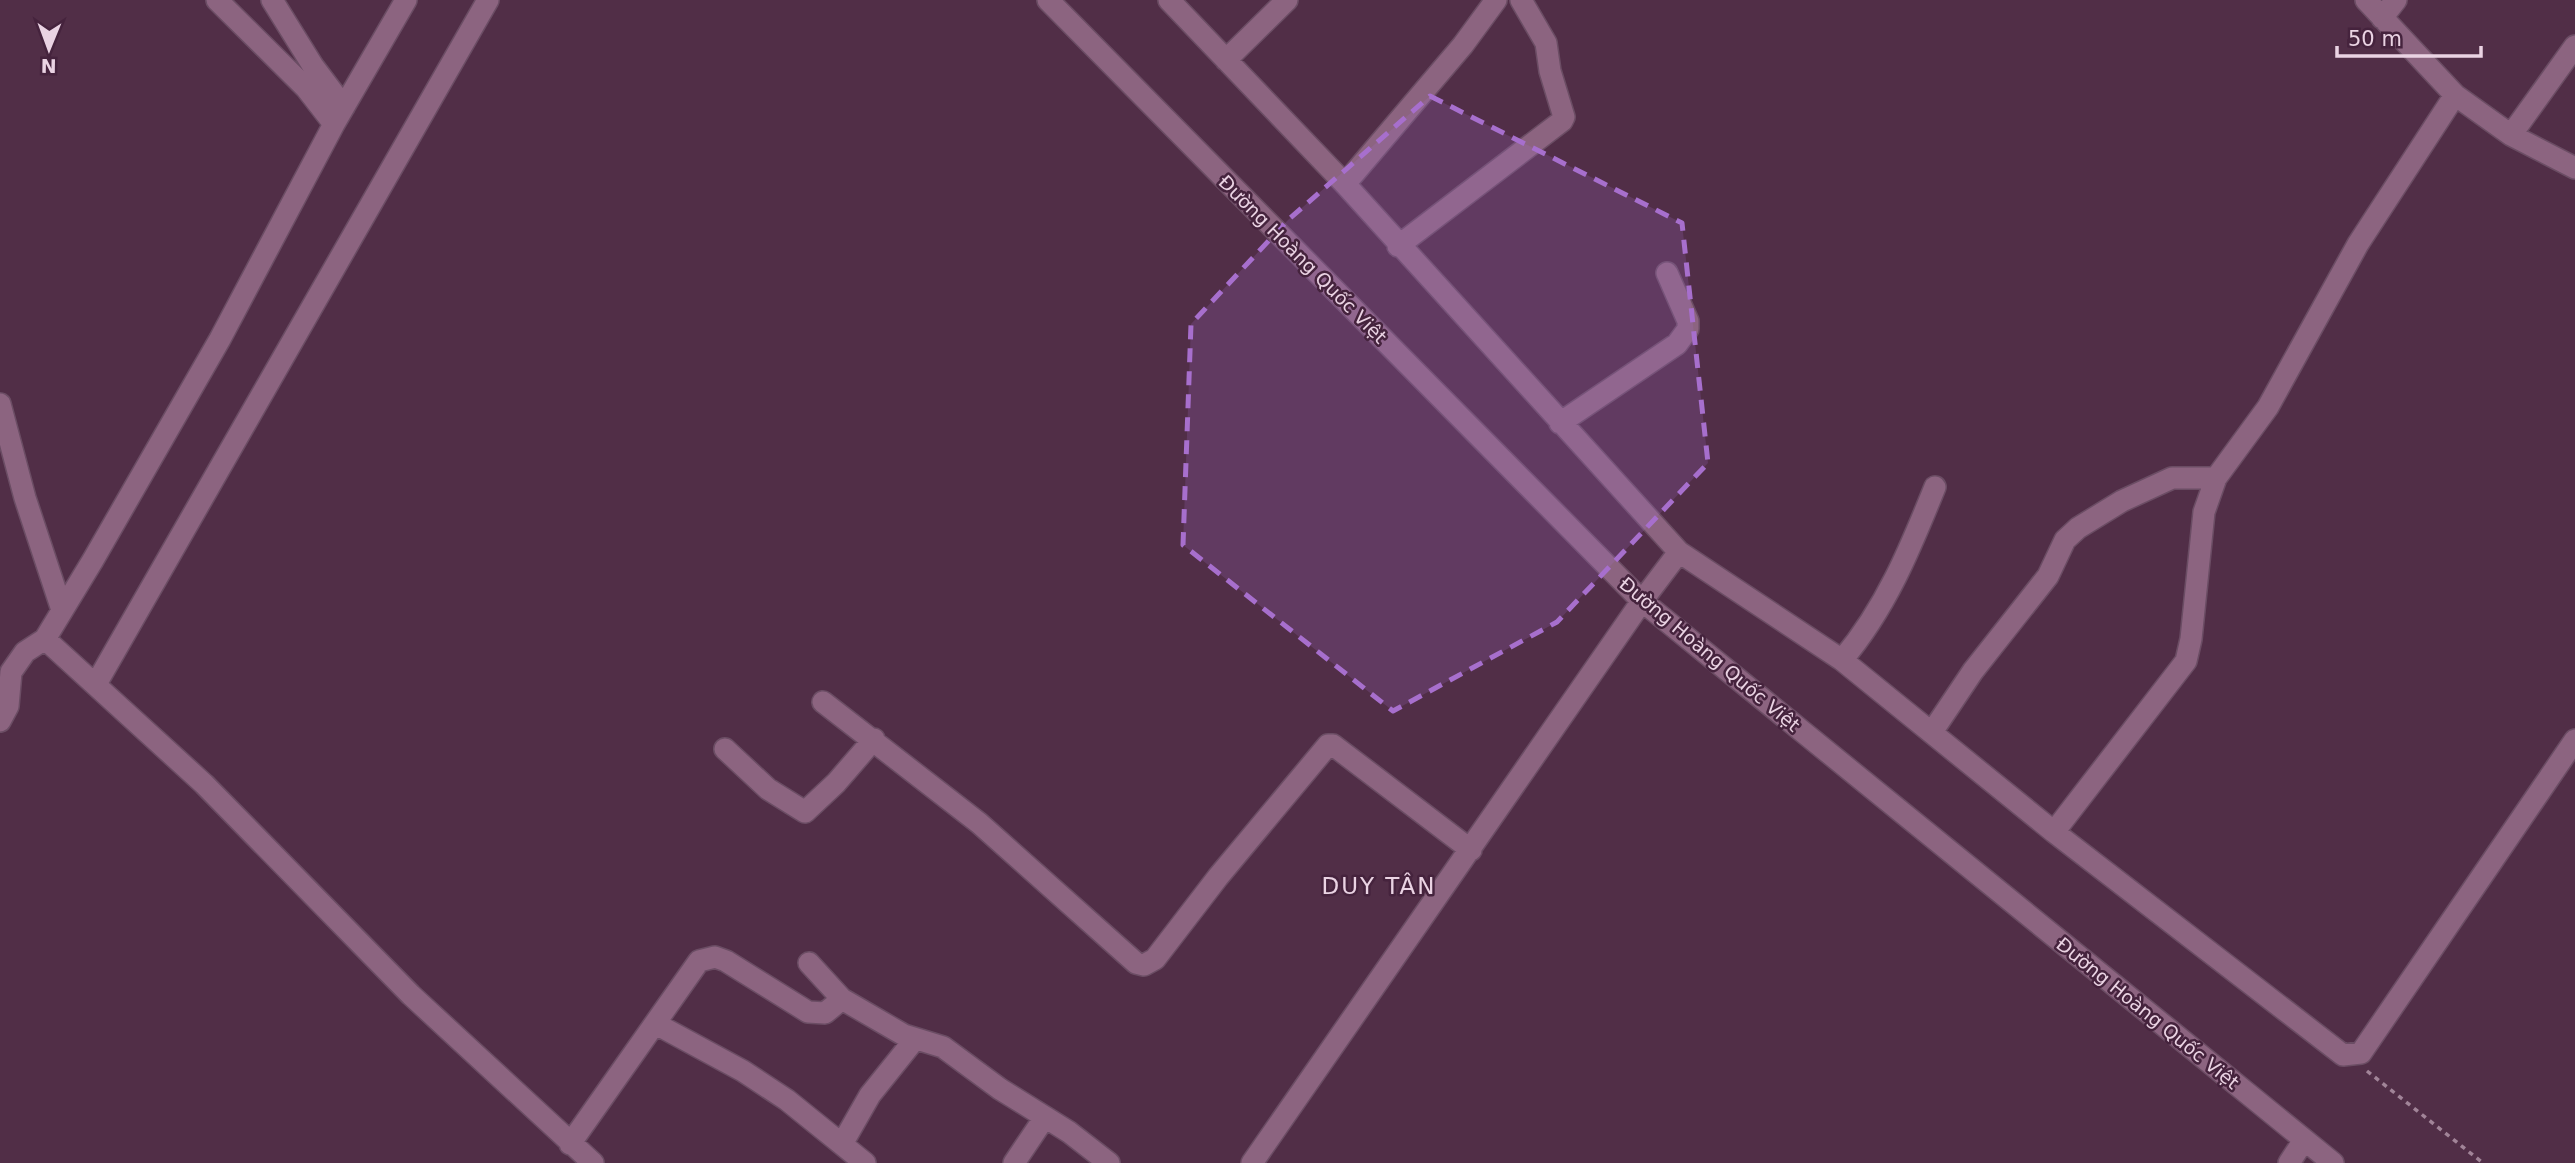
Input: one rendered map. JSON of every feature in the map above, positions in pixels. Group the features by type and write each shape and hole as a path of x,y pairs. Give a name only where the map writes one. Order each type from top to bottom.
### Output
{"street":[{"path":"217,0 306,88 339,115"},
{"path":"272,0 313,66 339,115"},
{"path":"0,721 8,706 11,672 25,652 44,639 62,610 220,339 339,115 406,0"},
{"path":"96,684 488,0"},
{"name":"Đường Hoàng Quốc Việt","path":"1048,0 1646,594 2333,1163"},
{"path":"1169,0 1345,184 1560,423 1674,558 1842,660 2054,832 2338,1053 2349,1056 2361,1053 2575,740"},
{"path":"1226,60 1287,0"},
{"path":"1345,184 1463,45 1496,0"},
{"path":"1398,246 1562,121 1564,117 1550,71 1546,43 1521,0"},
{"path":"2366,0 2455,96 2511,135 2575,168"},
{"path":"2382,18 2396,0"},
{"path":"2511,135 2575,47"},
{"path":"2054,832 2186,661 2191,639 2204,512 2216,478 2267,407 2358,244 2455,96"},
{"path":"1560,423 1659,357 1683,337 1688,321 1667,273"},
{"path":"0,404 25,498 62,610"},
{"path":"1932,732 1973,671 2048,576 2065,540 2078,528 2122,500 2172,478 2216,478"},
{"path":"1842,660 1864,634 1889,593 1935,487"},
{"path":"1252,1163 1646,594 1674,558"},
{"path":"44,639 214,794 411,995 593,1163"},
{"path":"823,702 979,822 1136,963 1144,965 1155,959 1218,877 1328,745 1333,745 1471,850"},
{"path":"725,749 768,789 805,812 836,783 874,739"},
{"path":"570,1144 692,970 706,958 726,961 808,1012 825,1013 842,999"},
{"path":"809,963 842,999 915,1039 943,1047 1109,1163"},
{"path":"656,1024 743,1071 865,1163"},
{"path":"842,1144 870,1095 915,1039"},
{"path":"1014,1163 1045,1117"},
{"path":"2289,1163 2304,1140"}],"path":[{"path":"2349,1056 2483,1163"}],"highlighted area":[{"path":"1430,96 1682,223 1708,463 1557,622 1393,711 1183,545 1191,324 1288,220"}],"district":[{"name":"DUY TÂN","path":"1379,886"}]}
